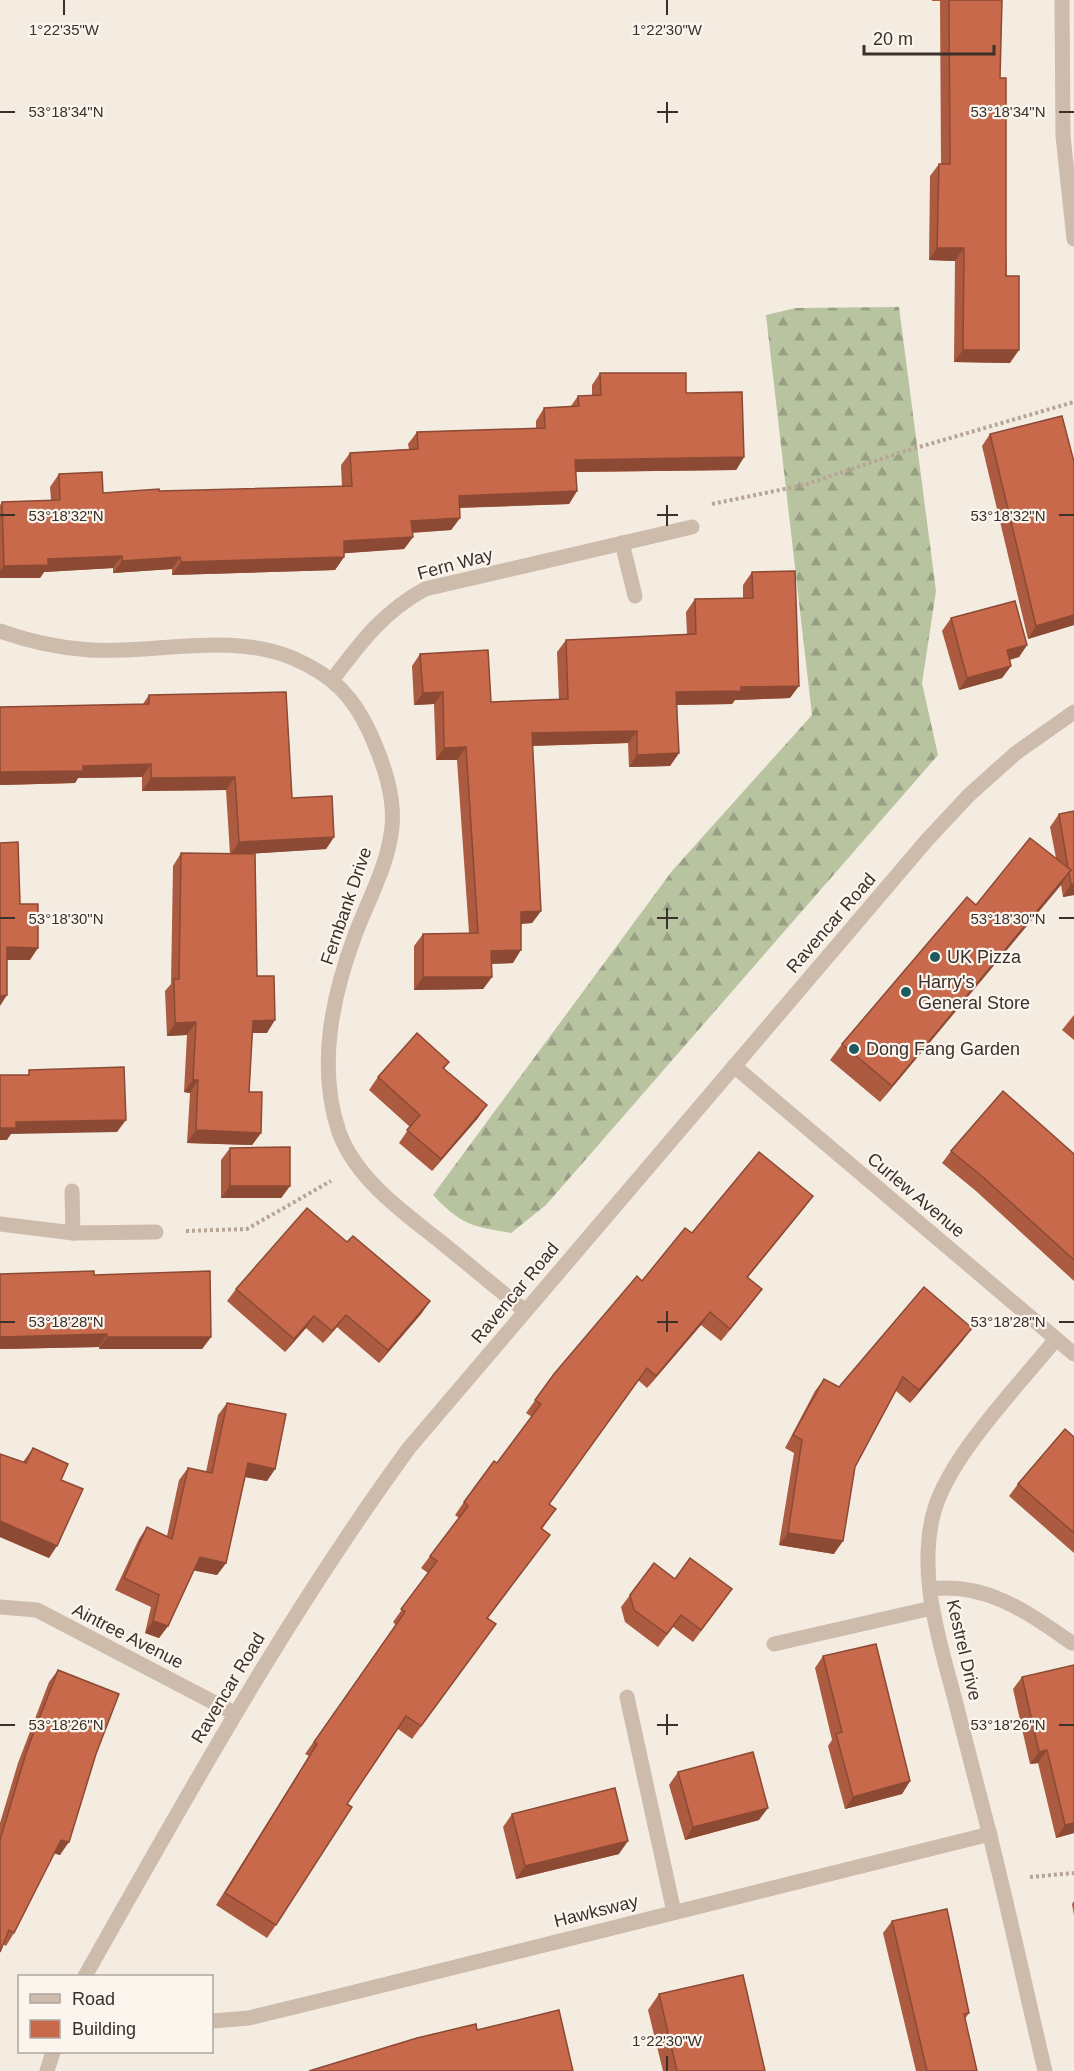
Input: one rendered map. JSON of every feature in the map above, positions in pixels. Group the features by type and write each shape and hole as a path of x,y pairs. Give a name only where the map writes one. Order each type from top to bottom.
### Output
{"street":[{"path":"1062,0 1063,136 1074,239"},
{"name":"Fern Way","path":"333,679 371,630 399,603 425,589 692,527"},
{"path":"622,543 635,597"},
{"name":"Fernbank Drive","path":"0,631 23,639 90,650 248,646 293,658 333,679 358,708 390,786 392,826 382,871 355,936 336,999 328,1046 329,1095 340,1134 357,1166 393,1203 525,1311"},
{"name":"Ravencar Road","path":"86,1975 234,1713 351,1528 409,1448 734,1066 969,795 1016,753 1074,712"},
{"name":"Curlew Avenue","path":"734,1066 1074,1354"},
{"path":"72,1191 73,1233"},
{"path":"0,1224 73,1233 156,1232"},
{"name":"Kestrel Drive","path":"1045,2071 990,1834 932,1608 929,1535 936,1507 952,1473 975,1440 1056,1339"},
{"path":"930,1589 955,1586 984,1593 1024,1610 1072,1643"},
{"name":"Aintree Avenue","path":"0,1607 37,1610 234,1713"},
{"path":"774,1644 932,1608"},
{"path":"627,1698 674,1912"},
{"name":"Hawksway","path":"213,2020 270,2013 990,1834"},
{"path":"46,2071 53,2053"}],"path":[{"path":"692,527 710,504 804,485 902,452 1074,402"},
{"path":"156,1232 246,1229 357,1166"},
{"path":"1000,1880 1074,1873"}],"green space":[{"path":"899,307 936,591 922,683 938,755 546,1205 511,1233 468,1223 452,1213 433,1195 672,871 812,715 766,315 796,308"}],"building":[{"path":"949,0 1002,0 1000,78 1006,78 1006,276 1019,276 1019,350 963,350 964,248 937,248 939,164 950,164"},
{"path":"600,373 686,373 686,393 742,392 744,457 575,460 577,491 459,496 460,518 411,521 413,537 344,541 344,557 181,562 180,557 122,561 122,556 48,559 48,565 4,566 2,502 60,500 59,474 102,472 103,493 159,489 159,491 352,486 350,453 418,449 417,432 545,428 544,408 579,406 578,396 601,395"},
{"path":"1062,416 1074,462 1074,615 1036,626 990,434"},
{"path":"795,571 799,686 741,687 741,691 676,692 679,753 637,755 637,731 532,733 541,911 521,912 521,950 491,951 492,977 423,977 423,934 478,933 466,747 444,748 443,692 423,693 420,654 488,650 491,702 568,699 566,640 696,634 695,599 753,598 752,572"},
{"path":"1015,601 1027,645 1007,650 1011,666 967,678 951,618"},
{"path":"286,692 292,798 332,796 334,837 239,842 235,777 151,778 151,764 83,766 83,771 0,772 0,707 149,704 149,695"},
{"path":"1074,811 1074,884 1071,884 1069,872 1071,870 1068,868 1059,814"},
{"path":"1030,838 1071,870 892,1086 842,1044 967,897 976,905"},
{"path":"18,842 20,904 38,904 38,948 7,947 7,995 0,996 0,843"},
{"path":"181,853 255,854 257,976 274,976 275,1020 253,1021 249,1092 262,1092 261,1133 196,1130 198,1080 193,1080 196,1022 175,1023 174,979 179,979"},
{"path":"417,1033 449,1062 443,1068 487,1105 441,1159 407,1130 420,1115 378,1077"},
{"path":"124,1067 126,1120 16,1122 16,1128 0,1128 0,1075 29,1075 29,1070"},
{"path":"1003,1091 1074,1154 1074,1260 951,1151"},
{"path":"290,1147 290,1186 230,1186 230,1148"},
{"path":"759,1152 813,1196 747,1277 762,1289 730,1329 710,1312 656,1376 647,1368 549,1504 556,1509 541,1528 550,1535 487,1618 496,1624 421,1726 406,1716 347,1804 352,1807 276,1925 225,1893 317,1744 314,1742 405,1612 401,1609 437,1561 430,1556 468,1506 464,1502 494,1461 497,1463 541,1404 535,1400 554,1374 637,1276 642,1281 685,1228 692,1233"},
{"path":"307,1208 347,1242 353,1236 430,1301 388,1350 346,1315 332,1331 314,1316 294,1339 236,1289"},
{"path":"94,1271 94,1275 210,1271 211,1337 107,1337 107,1334 0,1337 0,1274"},
{"path":"924,1287 972,1328 919,1390 903,1377 855,1467 843,1541 788,1533 802,1440 793,1435 824,1379 839,1387"},
{"path":"227,1403 286,1414 275,1469 248,1463 226,1563 200,1557 168,1626 153,1621 159,1595 124,1578 147,1527 172,1539 188,1468 212,1473"},
{"path":"1065,1429 1074,1437 1074,1533 1018,1484"},
{"path":"33,1448 68,1464 61,1480 83,1489 57,1546 0,1521 0,1454 26,1463"},
{"path":"690,1558 732,1589 701,1630 681,1615 667,1634 634,1610 630,1595 654,1563 675,1579"},
{"path":"876,1644 910,1781 853,1797 836,1734 842,1732 823,1656"},
{"path":"1074,1665 1074,1823 1065,1825 1047,1750 1039,1752 1022,1677"},
{"path":"58,1670 119,1694 96,1754 69,1842 61,1840 14,1933 9,1930 0,1952 0,1840 27,1750"},
{"path":"753,1752 768,1808 693,1827 678,1772"},
{"path":"615,1788 628,1841 525,1866 512,1814"},
{"path":"947,1909 969,2013 964,2014 977,2071 927,2071 892,1921"},
{"path":"743,1975 765,2071 677,2071 659,1994"},
{"path":"559,2010 573,2071 309,2071 417,2038 476,2024 477,2030"}],"place":[{"name":"UK Pizza","path":"935,957"},
{"name":"Harry's General Store","path":"906,992"},
{"name":"Dong Fang Garden","path":"854,1049"}]}
